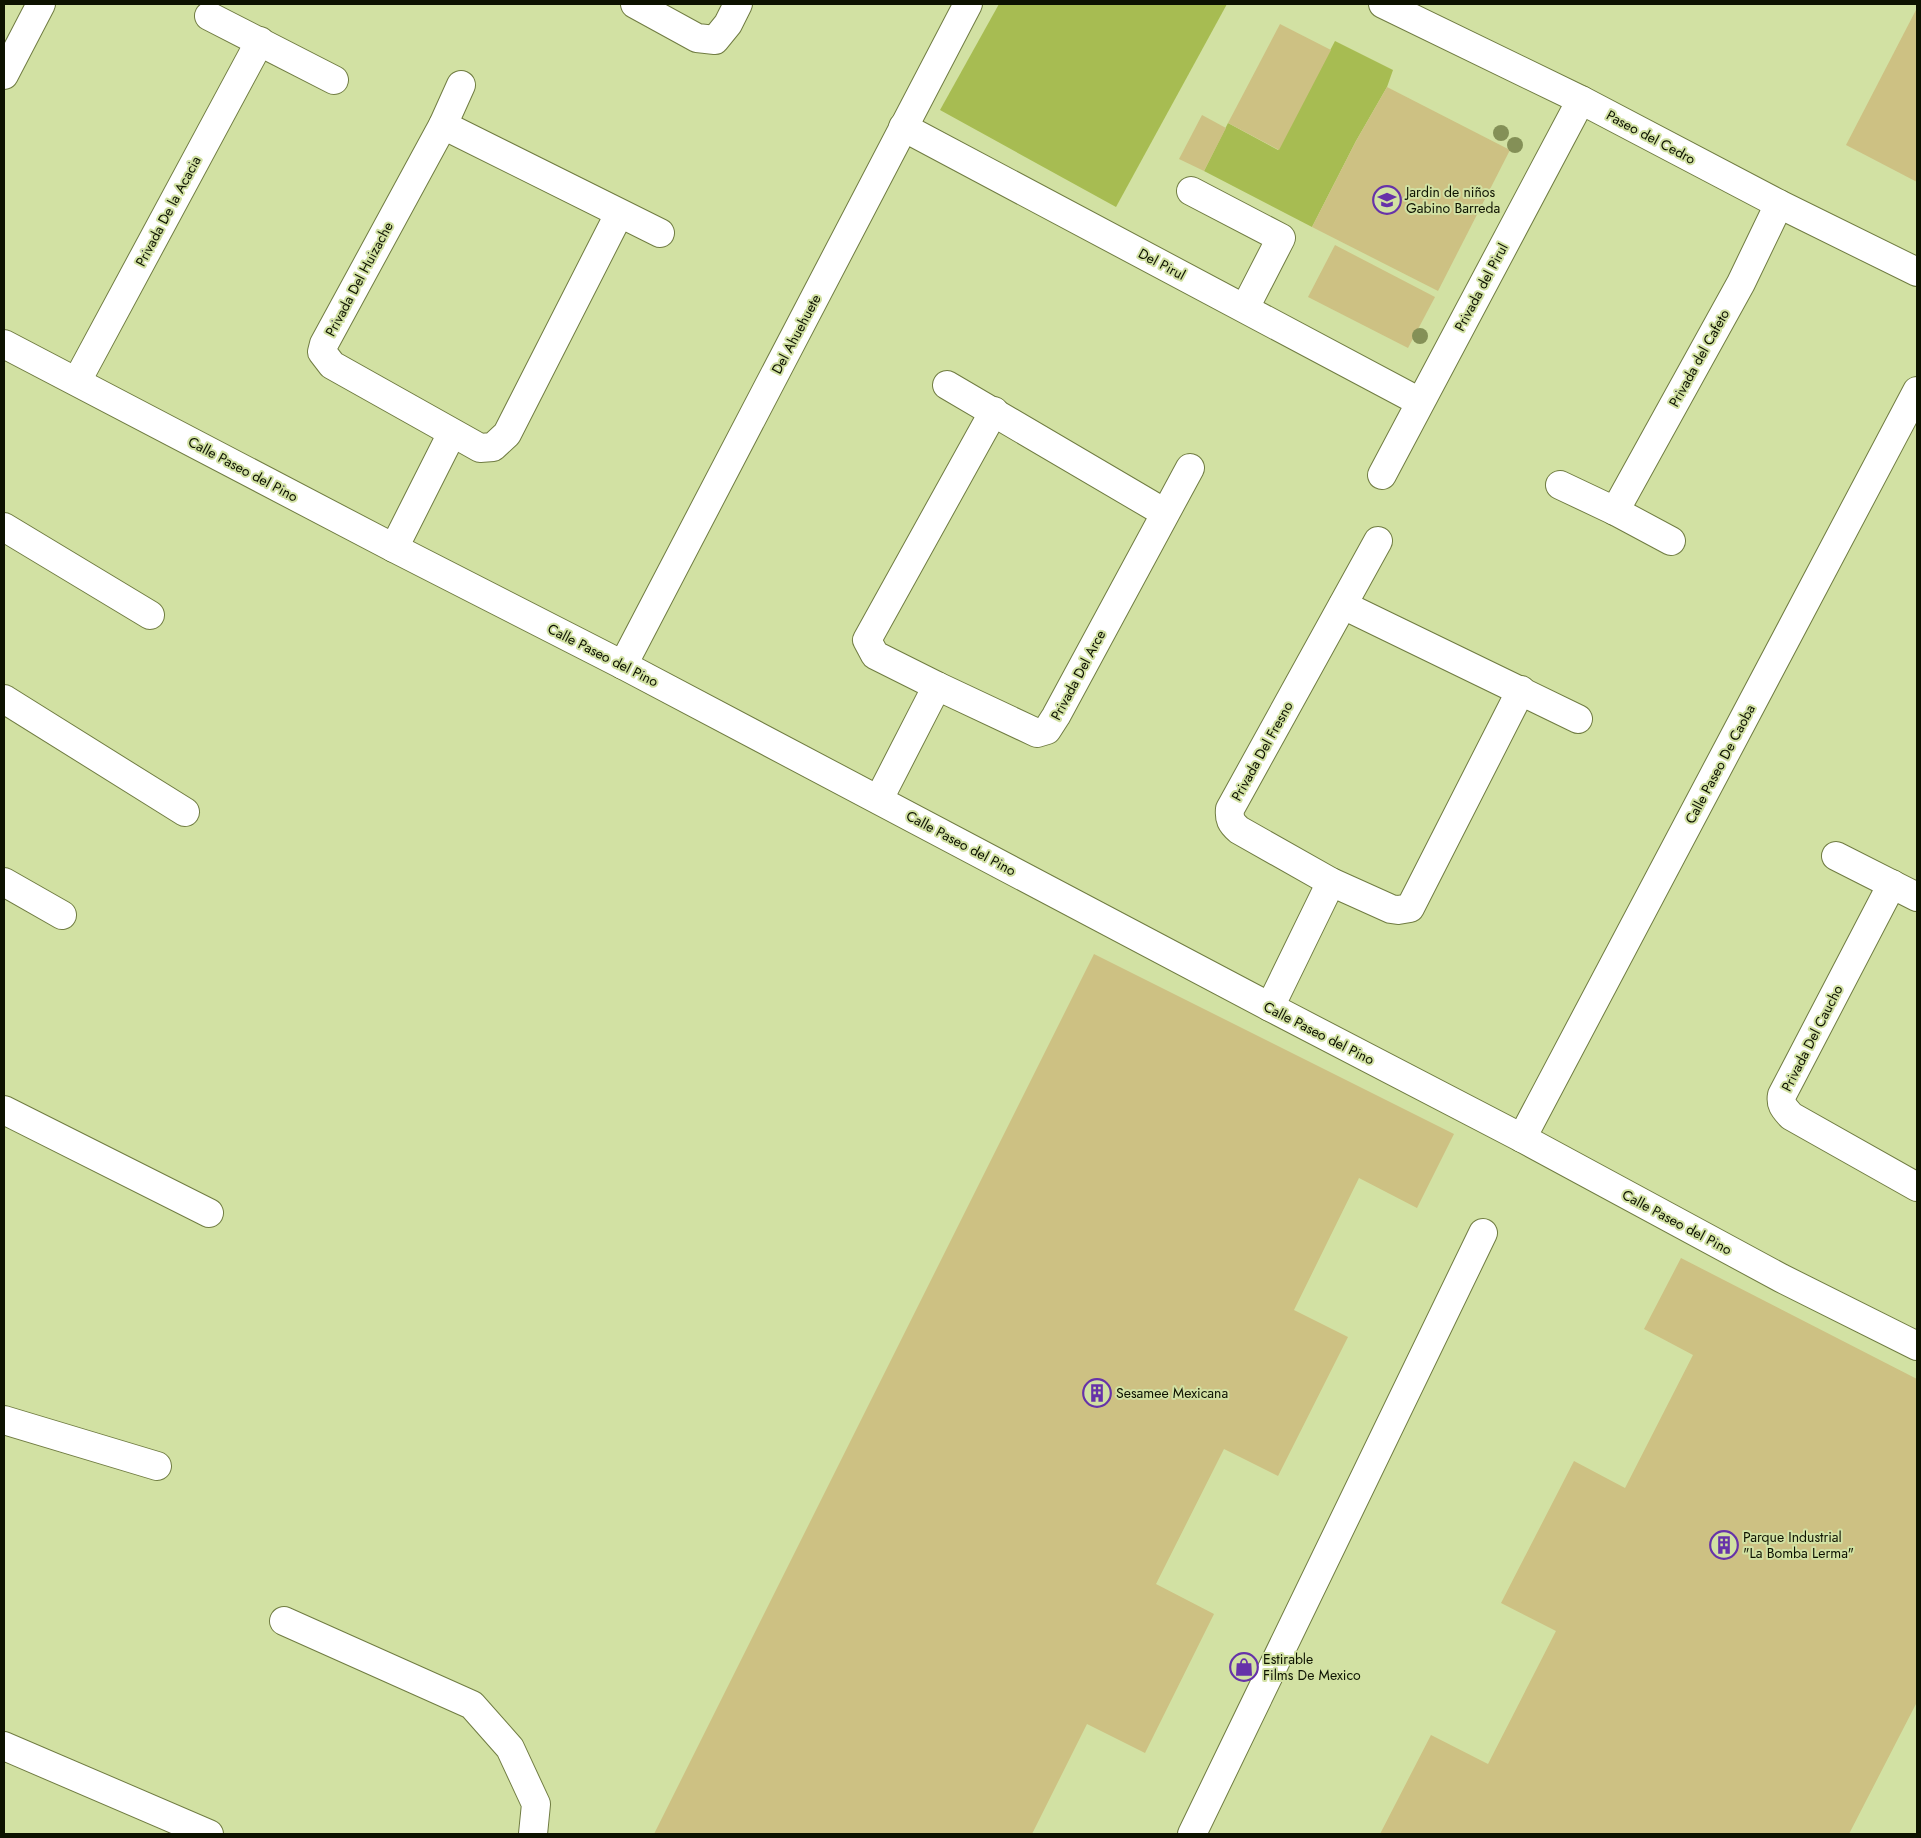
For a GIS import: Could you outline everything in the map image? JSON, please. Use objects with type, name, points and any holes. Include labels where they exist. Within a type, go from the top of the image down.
[{"type":"street","points":[[4,75],[41,4]]},
{"type":"street","points":[[635,4],[697,38],[715,40],[728,24],[738,4]]},
{"type":"street","name":"Del Ahuehuete","points":[[623,665],[968,4]]},
{"type":"street","name":"Paseo del Cedro","points":[[1383,4],[1581,100],[1779,204],[1917,272]]},
{"type":"street","points":[[209,16],[334,80]]},
{"type":"street","name":"Privada De la Acacia","points":[[77,381],[260,41]]},
{"type":"street","name":"Privada Del Huizache","points":[[462,85],[443,125],[324,344],[322,352],[332,365],[480,448],[492,447],[507,434],[618,214]]},
{"type":"street","name":"Privada del Pirul","points":[[1382,475],[1581,100]]},
{"type":"street","points":[[443,125],[618,214],[660,233]]},
{"type":"street","name":"Del Pirul","points":[[903,127],[1420,402]]},
{"type":"street","points":[[1191,191],[1281,238],[1246,308]]},
{"type":"street","name":"Privada del Cafeto","points":[[1616,511],[1740,283],[1779,204]]},
{"type":"street","name":"Calle Paseo del Pino","points":[[4,344],[879,799],[1270,1007],[1522,1138],[1781,1278],[1917,1346]]},
{"type":"street","points":[[947,385],[1165,513]]},
{"type":"street","name":"Calle Paseo De Caoba","points":[[1522,1138],[1917,391]]},
{"type":"street","name":"Privada Del Arce","points":[[994,411],[867,640],[875,655],[1037,733],[1048,730],[1190,468]]},
{"type":"street","points":[[394,548],[452,433]]},
{"type":"street","points":[[1560,485],[1616,511],[1671,541]]},
{"type":"street","points":[[4,528],[150,615]]},
{"type":"street","name":"Privada Del Fresno","points":[[1378,541],[1230,810],[1229,818],[1239,830],[1332,882],[1391,909],[1410,908],[1521,690]]},
{"type":"street","points":[[1343,605],[1578,718]]},
{"type":"street","points":[[879,799],[937,686]]},
{"type":"street","points":[[4,699],[185,812]]},
{"type":"street","points":[[1836,856],[1917,897]]},
{"type":"street","points":[[4,882],[62,916]]},
{"type":"street","points":[[1270,1007],[1332,882]]},
{"type":"street","name":"Privada Del Caucho","points":[[1892,884],[1782,1095],[1781,1101],[1783,1107],[1791,1116],[1917,1187]]},
{"type":"street","points":[[4,1110],[209,1213]]},
{"type":"street","points":[[1192,1834],[1483,1233]]},
{"type":"street","points":[[4,1420],[157,1466]]},
{"type":"street","points":[[284,1621],[472,1705],[510,1748],[536,1804],[533,1834]]},
{"type":"street","points":[[4,1746],[209,1834]]},
{"type":"green space","points":[[999,4],[1227,4],[1116,207],[940,110]]},
{"type":"green space","points":[[1335,41],[1393,70],[1387,87],[1356,141],[1312,227],[1204,171],[1228,123],[1278,150]]},
{"type":"building","points":[[1917,8],[1917,182],[1846,145]]},
{"type":"building","points":[[1280,24],[1331,50],[1279,150],[1228,123]]},
{"type":"building","points":[[1387,87],[1510,150],[1438,291],[1312,227],[1356,141]]},
{"type":"building","points":[[1202,115],[1226,128],[1204,171],[1179,159]]},
{"type":"building","points":[[1335,245],[1435,297],[1408,348],[1308,297]]},
{"type":"building","name":"Sesamee Mexicana","points":[[1094,954],[1454,1134],[1417,1208],[1359,1178],[1294,1310],[1348,1337],[1278,1476],[1224,1449],[1156,1584],[1214,1614],[1145,1753],[1087,1724],[1032,1834],[654,1834]]},
{"type":"building","name":"Parque Industrial \"La Bomba Lerma\"","points":[[1681,1258],[1917,1379],[1917,1702],[1849,1834],[1380,1834],[1431,1735],[1488,1764],[1556,1631],[1501,1603],[1574,1461],[1625,1488],[1693,1355],[1644,1329]]},
{"type":"place","name":"Jardin de niños Gabino Barreda","points":[[1387,200]]},
{"type":"place","name":"Sesamee Mexicana","points":[[1097,1393]]},
{"type":"place","name":"Parque Industrial \"La Bomba Lerma\"","points":[[1724,1545]]},
{"type":"place","name":"Estirable Films De Mexico","points":[[1244,1667]]}]
